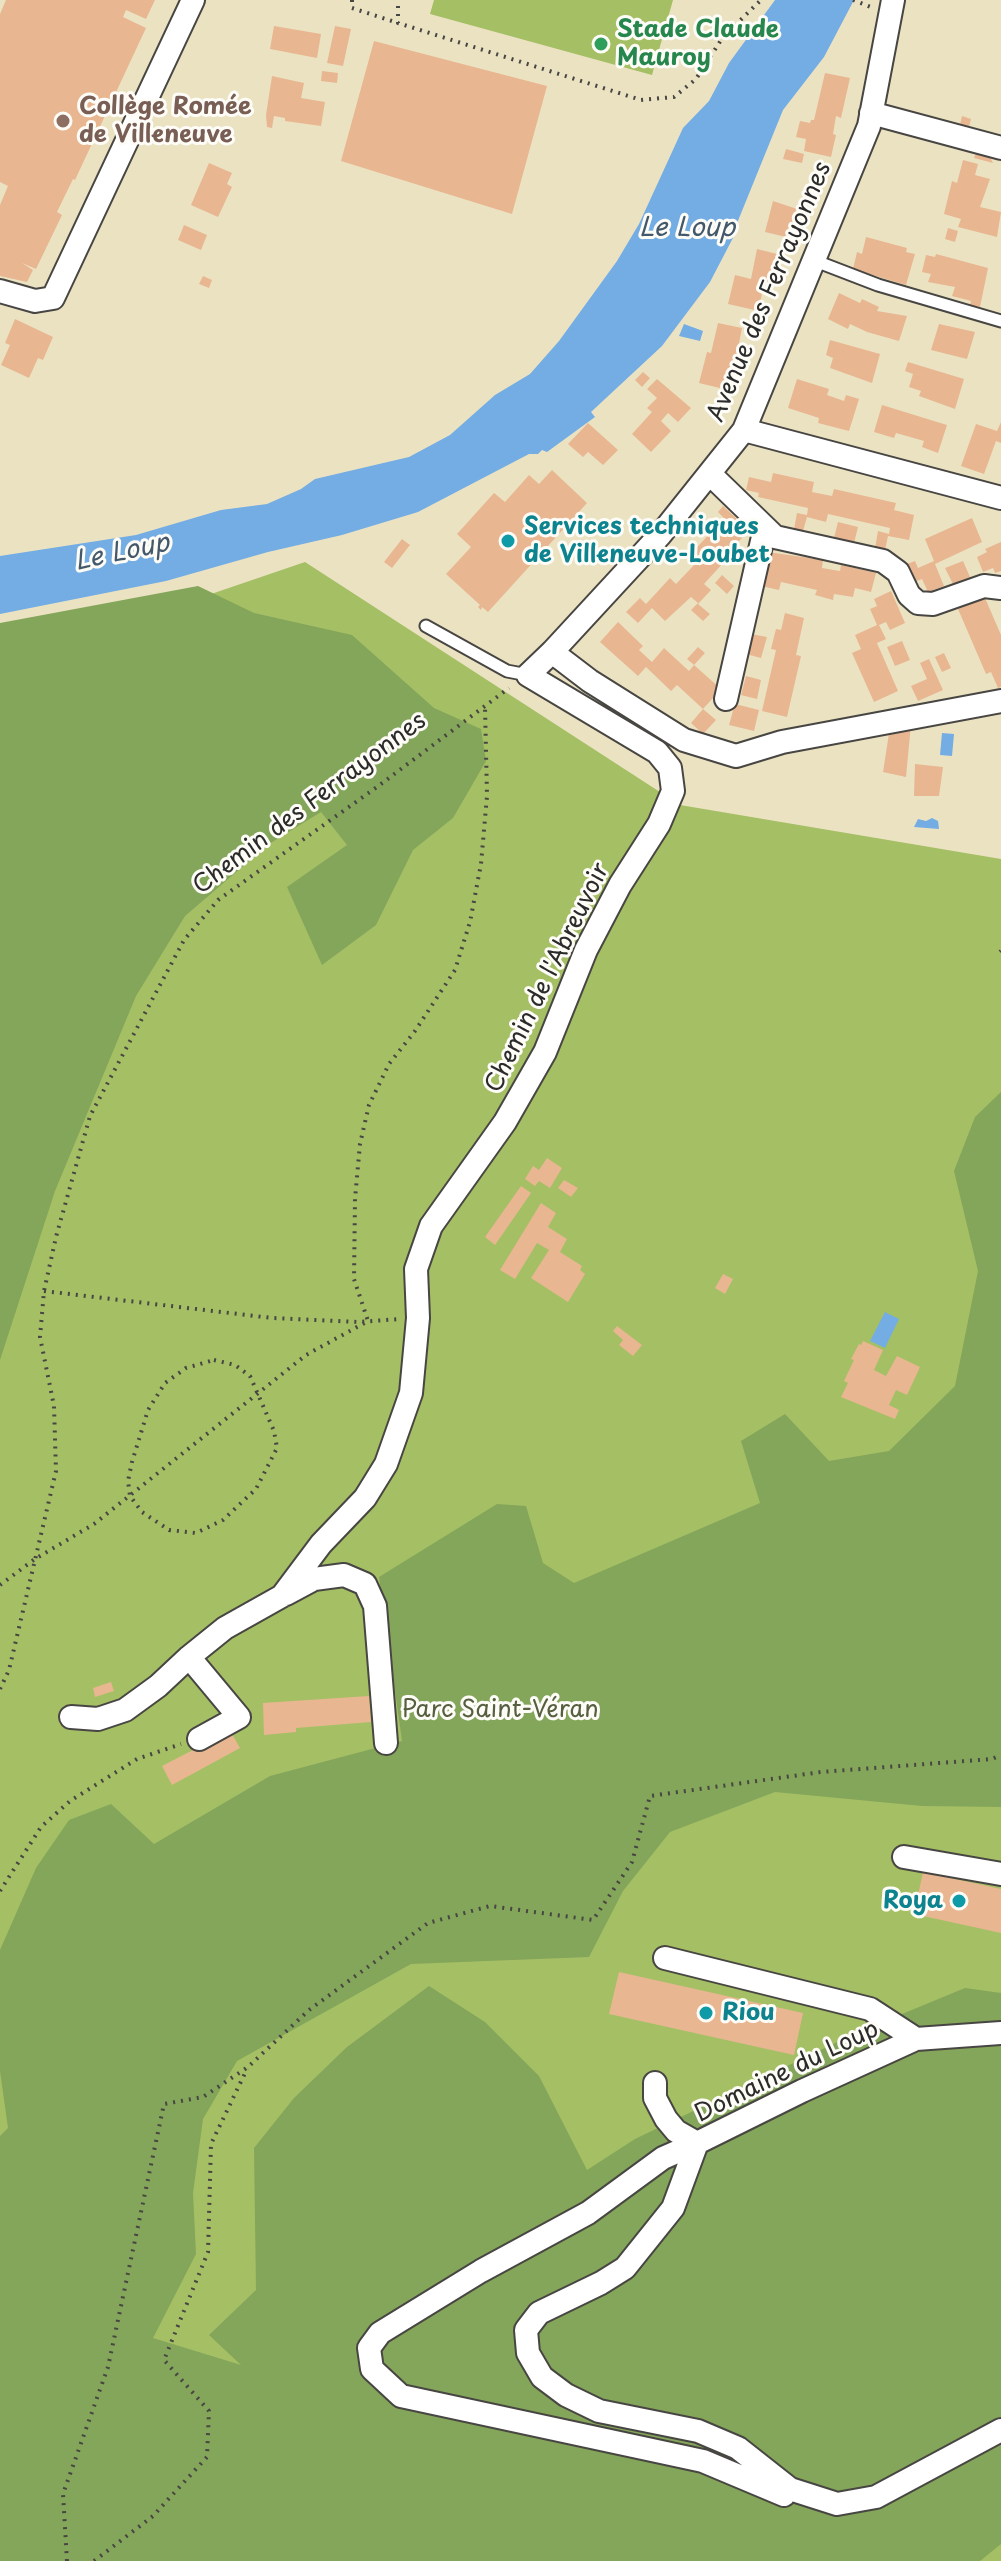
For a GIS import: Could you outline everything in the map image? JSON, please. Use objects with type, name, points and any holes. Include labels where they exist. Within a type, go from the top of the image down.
[{"type":"street","points":[[0,291],[35,301],[53,298],[193,0]]},
{"type":"street","name":"Avenue des Ferrayonnes","points":[[528,675],[661,534],[744,430],[869,126],[883,4]]},
{"type":"street","points":[[871,113],[1001,148]]},
{"type":"street","points":[[744,430],[1001,498]]},
{"type":"street","points":[[711,475],[775,537],[883,561],[898,572],[909,595],[918,603],[933,604],[984,586],[1001,588]]},
{"type":"street","points":[[726,699],[765,528]]},
{"type":"street","points":[[552,652],[590,681],[684,740],[736,756],[796,739],[1001,701]]},
{"type":"street","name":"Chemin de l'Abreuvoir","points":[[418,1318],[416,1269],[431,1226],[505,1122],[545,1052],[586,950],[620,885],[659,824],[673,791],[670,768],[657,752],[528,675]]},
{"type":"street","points":[[282,1596],[321,1544],[365,1498],[386,1464],[411,1393],[418,1318]]},
{"type":"street","points":[[71,1717],[98,1719],[125,1710],[225,1628],[314,1579],[344,1575],[365,1584],[375,1606],[386,1743]]},
{"type":"street","points":[[189,1657],[239,1717],[199,1739]]},
{"type":"street","points":[[904,1857],[1001,1874]]},
{"type":"street","points":[[665,1958],[870,2009],[916,2039]]},
{"type":"street","name":"Domaine du Loup","points":[[1001,2033],[916,2039],[697,2143],[673,2208],[625,2268],[539,2313],[526,2330],[528,2353],[542,2377],[566,2395],[599,2411],[698,2431],[738,2448],[790,2489],[813,2499],[837,2504],[876,2497],[1001,2430]]},
{"type":"street","points":[[655,2083],[655,2098],[666,2119],[676,2131],[697,2143]]},
{"type":"street","points":[[697,2143],[663,2158],[588,2213],[481,2271],[380,2333],[369,2348],[372,2369],[401,2396],[703,2461],[786,2495],[813,2499]]},
{"type":"lane","points":[[813,260],[878,285],[1001,321]]},
{"type":"lane","points":[[426,626],[507,671],[528,675]]},
{"type":"path","points":[[352,0],[352,8],[641,100],[674,97],[696,79],[723,37],[761,0]]},
{"type":"path","points":[[857,1],[883,4]]},
{"type":"path","points":[[398,6],[398,23]]},
{"type":"path","name":"Chemin des Ferrayonnes","points":[[0,1689],[9,1670],[56,1471],[54,1406],[40,1337],[44,1291],[90,1116],[184,940],[218,900],[528,675]]},
{"type":"path","points":[[368,1321],[354,1279],[355,1199],[360,1144],[369,1105],[389,1064],[455,970],[470,922],[481,864],[487,796],[485,705]]},
{"type":"path","points":[[44,1291],[272,1318],[368,1321],[418,1318]]},
{"type":"path","points":[[0,1585],[35,1559],[94,1524],[306,1355],[368,1321]]},
{"type":"path","points":[[214,1360],[235,1365],[250,1376],[259,1394],[274,1431],[277,1448],[256,1489],[223,1520],[196,1533],[169,1530],[142,1512],[130,1496],[130,1471],[148,1410],[165,1383],[186,1368],[214,1360]]},
{"type":"path","points":[[0,1891],[41,1827],[70,1801],[137,1759],[199,1739]]},
{"type":"path","points":[[67,2561],[63,2494],[108,2367],[164,2104],[203,2097],[248,2067],[309,2010],[428,1923],[490,1906],[593,1920],[632,1862],[650,1796],[821,1772],[992,1759],[1001,1755]]},
{"type":"path","points":[[94,2561],[153,2516],[207,2457],[209,2411],[164,2360],[208,2252],[211,2144],[248,2067]]},
{"type":"green space","name":"Stade Claude Mauroy","points":[[434,0],[673,0],[652,75],[430,14]]},
{"type":"green space","name":"Parc Saint-Véran","points":[[305,562],[680,805],[1001,859],[1001,2561],[0,2561],[0,666]]},
{"type":"green space","points":[[198,586],[254,613],[352,635],[434,708],[481,729],[486,761],[453,818],[413,850],[376,925],[322,965],[287,887],[347,845],[321,812],[269,844],[185,916],[136,996],[55,1191],[0,1360],[0,623]]},
{"type":"green space","points":[[1001,1092],[1001,1807],[922,1806],[775,1792],[670,1832],[623,1891],[589,1957],[411,1964],[237,2061],[203,2119],[193,2193],[196,2254],[153,2338],[241,2365],[209,2335],[256,2290],[254,2148],[294,2098],[347,2047],[429,1986],[485,2022],[539,2076],[587,2170],[635,2139],[856,2033],[965,1988],[1001,1993],[1001,2544],[980,2561],[0,2561],[0,2136],[8,2128],[0,2071],[0,1950],[36,1868],[69,1820],[111,1804],[154,1844],[270,1776],[402,1741],[379,1577],[497,1504],[526,1506],[543,1563],[574,1583],[760,1503],[741,1441],[785,1414],[829,1461],[889,1451],[955,1386],[978,1271],[954,1171],[975,1117]]},
{"type":"water","name":"Le Loup","points":[[775,0],[854,0],[824,57],[783,110],[735,234],[710,282],[662,346],[591,412],[595,417],[547,452],[542,450],[538,454],[529,454],[418,512],[166,581],[0,614],[0,556],[136,535],[221,510],[267,504],[301,489],[315,479],[409,457],[450,435],[495,395],[530,374],[559,341],[617,261],[639,224],[683,128],[709,101],[729,63]]},
{"type":"water","points":[[684,324],[703,331],[700,341],[679,336]]},
{"type":"water","points":[[942,733],[954,734],[952,756],[940,755]]},
{"type":"water","points":[[932,818],[938,821],[939,829],[914,827],[918,819],[926,821]]},
{"type":"water","points":[[885,1312],[899,1319],[885,1348],[870,1341]]},
{"type":"building","name":"Collège Romée de Villeneuve","points":[[6,0],[155,0],[146,19],[126,10],[123,17],[146,28],[57,212],[62,215],[36,269],[22,263],[33,270],[27,282],[0,276],[0,205],[8,186],[0,182],[0,14]]},
{"type":"building","points":[[274,26],[321,34],[317,58],[270,49]]},
{"type":"building","points":[[335,26],[351,29],[343,66],[327,63]]},
{"type":"building","points":[[374,41],[547,86],[512,214],[341,161]]},
{"type":"building","points":[[322,71],[338,73],[337,83],[321,81]]},
{"type":"building","points":[[825,73],[850,78],[841,118],[836,116],[831,157],[804,151],[806,139],[796,137],[800,121],[810,123],[814,120]]},
{"type":"building","points":[[272,76],[304,83],[301,98],[325,102],[321,126],[285,121],[285,118],[274,116],[272,128],[267,127]]},
{"type":"building","points":[[962,116],[971,119],[968,131],[959,129]]},
{"type":"building","points":[[786,149],[804,154],[802,163],[783,159]]},
{"type":"building","points":[[977,151],[989,155],[993,163],[974,158]]},
{"type":"building","points":[[963,160],[978,164],[975,175],[990,179],[980,207],[1001,212],[997,237],[958,227],[961,219],[944,214],[952,181],[957,183]]},
{"type":"building","points":[[209,163],[232,173],[227,184],[232,187],[218,217],[191,205]]},
{"type":"building","points":[[773,201],[800,210],[794,218],[800,219],[797,230],[788,228],[786,237],[765,232]]},
{"type":"building","points":[[184,225],[207,235],[201,250],[178,240]]},
{"type":"building","points":[[948,228],[958,231],[955,242],[945,239]]},
{"type":"building","points":[[866,237],[907,248],[906,252],[915,254],[906,285],[853,269],[857,252],[862,254]]},
{"type":"building","points":[[757,249],[781,255],[777,275],[770,274],[768,282],[764,281],[759,311],[728,304],[735,275],[751,279]]},
{"type":"building","points":[[936,254],[988,268],[980,307],[952,296],[955,287],[928,282],[931,274],[922,272],[926,255],[935,257]]},
{"type":"building","points":[[203,276],[212,280],[209,288],[199,284]]},
{"type":"building","points":[[839,293],[860,303],[862,299],[879,307],[877,311],[907,316],[899,341],[850,324],[848,329],[828,319]]},
{"type":"building","points":[[15,319],[53,337],[43,360],[38,358],[29,378],[1,365],[10,345],[5,343]]},
{"type":"building","points":[[718,323],[742,328],[736,359],[729,367],[724,389],[699,383]]},
{"type":"building","points":[[939,324],[975,332],[967,359],[931,350]]},
{"type":"building","points":[[830,340],[880,354],[872,383],[830,368],[833,358],[826,355]]},
{"type":"building","points":[[908,362],[964,379],[955,409],[919,396],[921,391],[909,387],[913,374],[905,371]]},
{"type":"building","points":[[643,372],[650,378],[642,387],[635,380]]},
{"type":"building","points":[[657,379],[691,408],[678,422],[668,413],[661,421],[671,431],[651,452],[632,434],[652,412],[647,408],[657,398],[647,389]]},
{"type":"building","points":[[797,379],[829,389],[827,395],[844,401],[846,395],[859,399],[849,431],[818,423],[819,418],[788,408]]},
{"type":"building","points":[[882,405],[947,425],[938,453],[922,447],[924,441],[896,433],[894,438],[874,432]]},
{"type":"building","points":[[1001,422],[1001,443],[996,441],[984,474],[961,466],[976,424],[997,431]]},
{"type":"building","points":[[588,423],[618,450],[603,465],[588,452],[583,457],[568,444]]},
{"type":"building","name":"Services techniques de Villeneuve-Loubet","points":[[552,470],[587,503],[488,612],[482,607],[481,610],[480,605],[446,574],[471,547],[457,534],[494,493],[505,502],[529,475],[539,484]]},
{"type":"building","points":[[773,473],[814,482],[812,492],[832,496],[834,489],[896,503],[894,510],[914,515],[909,540],[888,536],[885,550],[875,548],[878,531],[889,534],[890,528],[828,514],[826,522],[807,517],[803,531],[794,529],[797,513],[807,515],[808,508],[758,497],[759,493],[746,490],[749,477],[771,482]]},
{"type":"building","points":[[723,506],[737,519],[732,525],[744,536],[704,584],[711,590],[698,604],[710,614],[703,621],[691,610],[698,603],[691,597],[665,621],[652,608],[638,623],[626,612],[640,598],[646,604],[670,578],[676,584],[695,564],[688,557],[724,518],[718,512]]},
{"type":"building","points":[[972,518],[982,542],[935,564],[944,586],[928,592],[922,579],[914,582],[907,564],[915,561],[918,568],[934,561],[925,539]]},
{"type":"building","points":[[838,522],[858,527],[854,543],[834,538]]},
{"type":"building","points":[[402,539],[410,545],[392,568],[384,562]]},
{"type":"building","points":[[1001,542],[1001,571],[995,573],[993,568],[983,572],[977,557],[987,552],[985,549]]},
{"type":"building","points":[[768,552],[823,560],[822,568],[840,571],[841,565],[876,573],[871,592],[855,588],[853,597],[834,594],[833,600],[815,595],[817,590],[781,582],[779,590],[761,586]]},
{"type":"building","points":[[963,561],[970,577],[953,584],[945,568]]},
{"type":"building","points":[[722,575],[734,586],[727,594],[715,583]]},
{"type":"building","points":[[891,591],[905,623],[890,630],[886,622],[879,625],[886,639],[877,643],[898,691],[874,702],[852,653],[861,649],[855,635],[877,625],[870,609],[877,606],[874,599]]},
{"type":"building","points":[[985,598],[1001,635],[1001,687],[998,688],[991,672],[986,674],[958,609]]},
{"type":"building","points":[[785,613],[804,618],[796,655],[801,656],[787,717],[762,711],[776,650],[771,649],[776,629],[781,630]]},
{"type":"building","points":[[618,622],[643,646],[639,650],[652,662],[664,648],[689,671],[694,665],[721,689],[703,709],[677,685],[671,691],[646,667],[638,676],[600,642]]},
{"type":"building","points":[[751,634],[767,637],[761,658],[746,654]]},
{"type":"building","points":[[902,641],[910,660],[895,666],[887,647]]},
{"type":"building","points":[[698,647],[705,653],[694,665],[687,659]]},
{"type":"building","points":[[944,653],[951,668],[942,672],[935,657]]},
{"type":"building","points":[[929,659],[943,690],[918,701],[911,686],[927,679],[920,663]]},
{"type":"building","points":[[746,676],[761,680],[757,699],[741,695]]},
{"type":"building","points":[[735,704],[759,710],[754,731],[729,725]]},
{"type":"building","points":[[703,709],[716,720],[703,734],[691,723]]},
{"type":"building","points":[[911,724],[906,777],[883,772],[890,727]]},
{"type":"building","points":[[915,764],[943,767],[939,796],[914,796]]},
{"type":"building","points":[[547,1158],[562,1168],[550,1188],[539,1181],[535,1186],[525,1179],[533,1166],[539,1170]]},
{"type":"building","points":[[564,1180],[578,1188],[571,1197],[558,1188]]},
{"type":"building","points":[[521,1186],[531,1193],[495,1245],[485,1237]]},
{"type":"building","points":[[541,1203],[556,1213],[548,1227],[567,1239],[560,1252],[582,1266],[580,1270],[585,1274],[568,1302],[531,1278],[549,1250],[537,1243],[515,1279],[500,1270]]},
{"type":"building","points":[[723,1274],[733,1279],[725,1294],[715,1288]]},
{"type":"building","points":[[617,1326],[642,1345],[633,1356],[619,1345],[623,1340],[613,1331]]},
{"type":"building","points":[[863,1341],[883,1350],[874,1370],[886,1376],[897,1356],[920,1367],[907,1395],[896,1390],[889,1405],[899,1410],[895,1419],[841,1397],[848,1383],[844,1381],[854,1360],[851,1359]]},
{"type":"building","points":[[111,1682],[114,1691],[95,1697],[93,1688]]},
{"type":"building","points":[[369,1696],[371,1722],[296,1728],[296,1732],[264,1735],[263,1703]]},
{"type":"building","points":[[232,1734],[240,1748],[172,1785],[162,1766],[222,1735],[224,1738]]},
{"type":"building","name":"Roya","points":[[923,1872],[1001,1889],[1001,1933],[914,1914]]},
{"type":"building","name":"Riou","points":[[619,1972],[803,2013],[794,2055],[609,2014]]},
{"type":"place","name":"Stade Claude Mauroy","points":[[601,44]]},
{"type":"place","name":"Collège Romée de Villeneuve","points":[[63,121]]},
{"type":"place","name":"Services techniques de Villeneuve-Loubet","points":[[508,541]]},
{"type":"place","name":"Roya","points":[[959,1901]]},
{"type":"place","name":"Riou","points":[[706,2013]]}]
